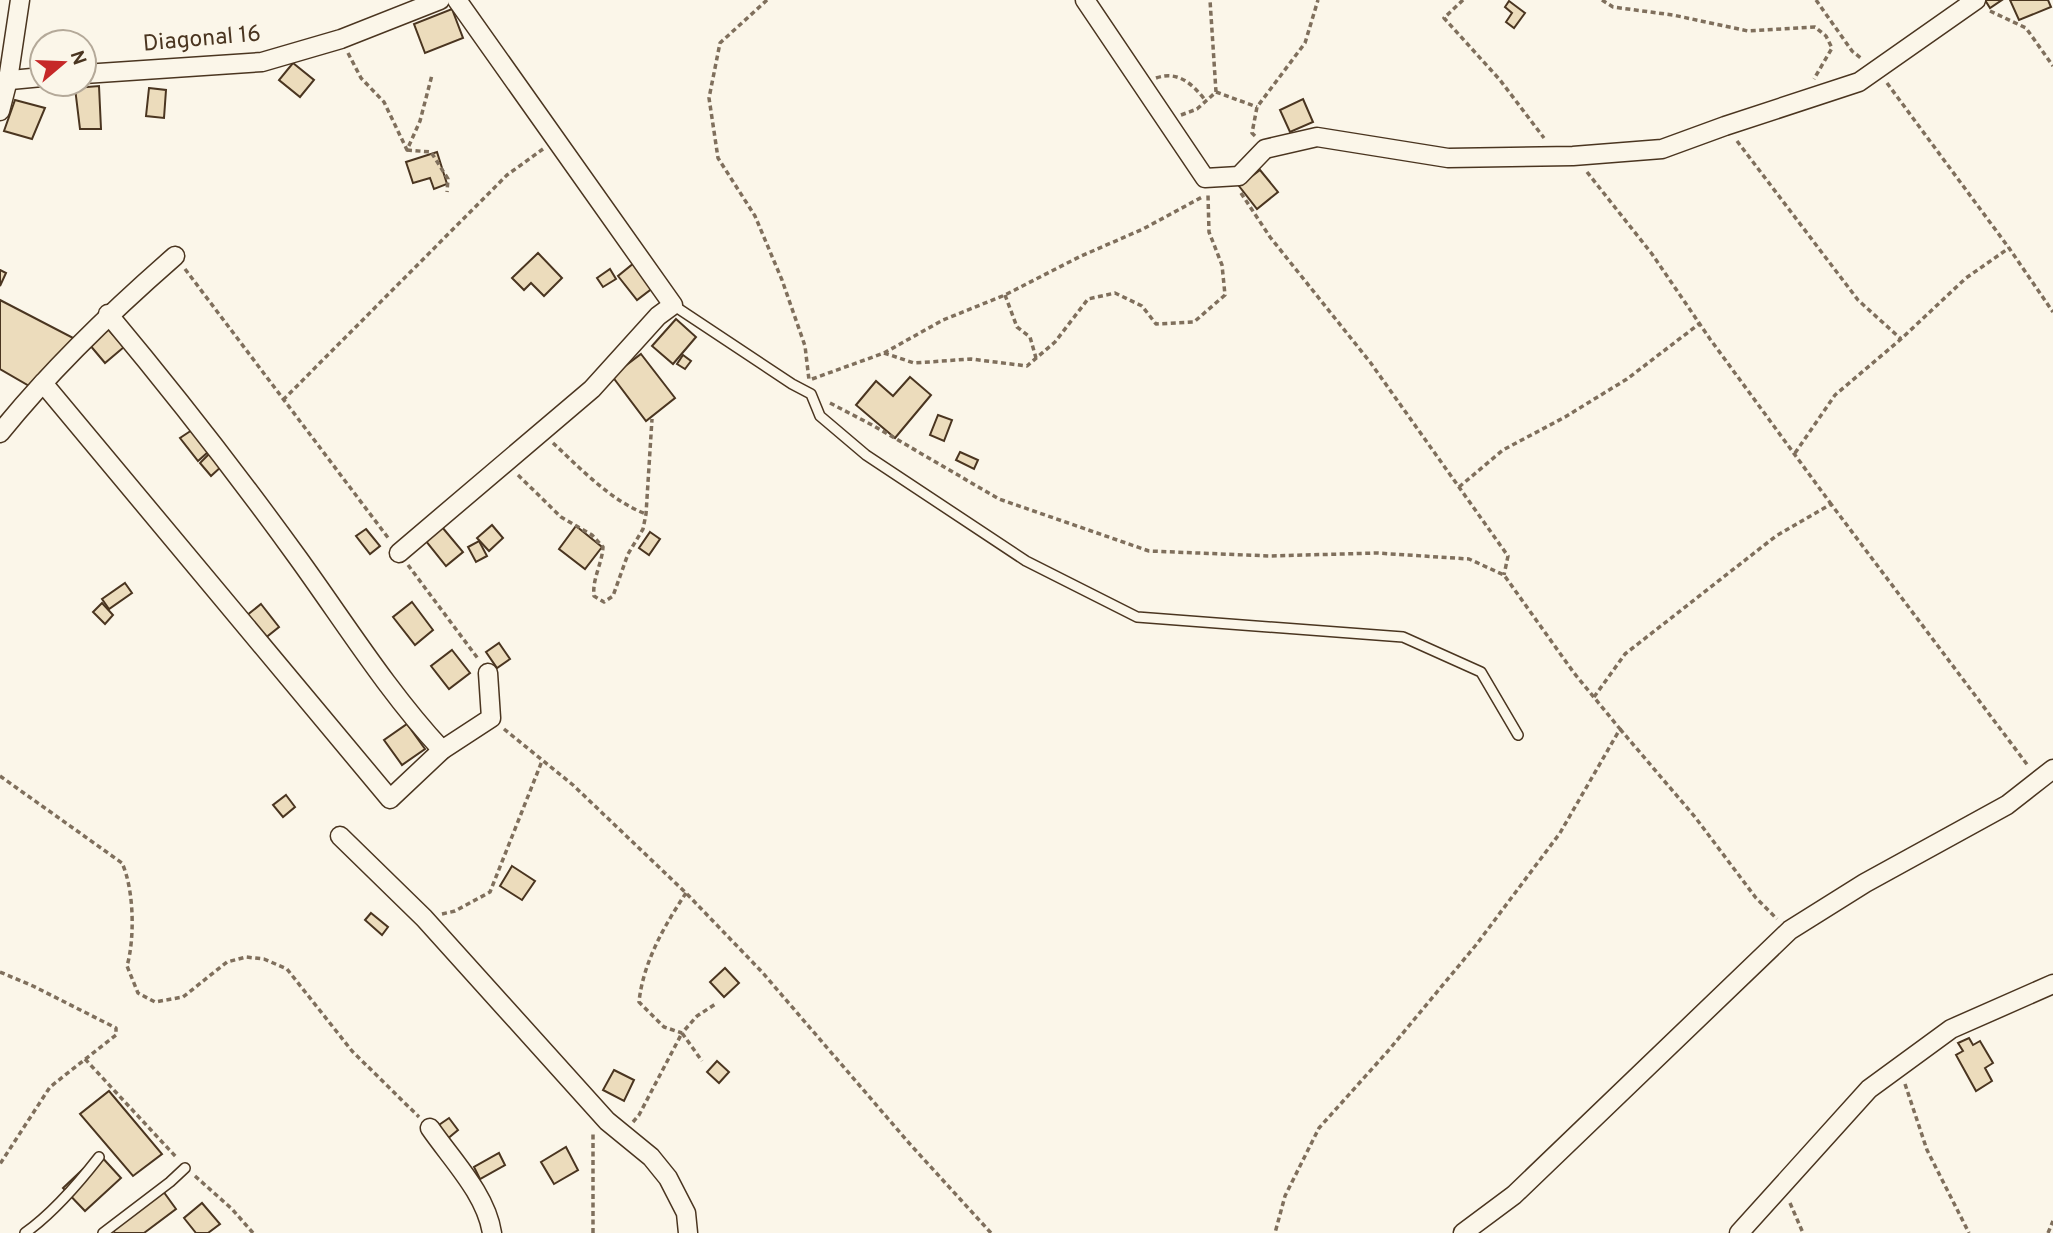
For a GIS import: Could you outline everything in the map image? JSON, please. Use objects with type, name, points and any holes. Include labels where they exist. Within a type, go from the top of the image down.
[{"type":"street","points":[[0,111],[20,0]]},
{"type":"street","name":"Diagonal 16","points":[[98,73],[262,62],[341,39],[440,0]]},
{"type":"street","points":[[399,553],[592,389],[658,316],[673,305],[457,0]]},
{"type":"street","points":[[1085,0],[1205,178],[1218,183],[1239,176],[1265,149],[1317,137],[1448,158],[1573,156],[1662,149],[1859,82],[1974,1]]},
{"type":"street","points":[[4,80],[28,78]]},
{"type":"street","points":[[0,433],[108,314],[175,256]]},
{"type":"street","points":[[108,314],[184,407],[297,557],[410,716],[442,750]]},
{"type":"street","points":[[43,383],[390,799],[442,750],[491,718],[488,673]]},
{"type":"street","points":[[1463,1233],[1514,1195],[1790,930],[1865,883],[2007,805],[2046,775]]},
{"type":"street","points":[[340,836],[424,918],[594,1106],[621,1133],[651,1157],[668,1178],[687,1213],[688,1233]]},
{"type":"street","points":[[1739,1233],[1869,1089],[1951,1029],[2053,984]]},
{"type":"street","points":[[430,1128],[476,1193],[490,1220],[492,1233]]},
{"type":"lane","points":[[673,305],[811,394],[820,416],[866,455],[1026,561],[1137,617],[1403,637],[1481,671],[1518,736]]},
{"type":"lane","points":[[24,1233],[36,1225],[85,1176],[99,1157]]},
{"type":"lane","points":[[103,1233],[170,1182],[185,1167]]},
{"type":"path","points":[[767,0],[720,43],[709,98],[718,158],[755,216],[782,280],[805,346],[809,380],[884,353],[943,320],[1005,295],[1079,257],[1143,229],[1218,183]]},
{"type":"path","points":[[1210,0],[1216,92]]},
{"type":"path","points":[[1265,149],[1252,133],[1257,107],[1305,43],[1318,0]]},
{"type":"path","points":[[1463,0],[1444,18],[1500,80],[1551,148],[1573,156],[1652,254],[1699,324],[1832,503],[2046,775]]},
{"type":"path","points":[[1602,0],[1612,7],[1673,15],[1748,31],[1815,27],[1826,36],[1832,48],[1801,102]]},
{"type":"path","points":[[1816,0],[1852,51],[1876,69],[2009,248],[2053,312]]},
{"type":"path","points":[[1974,1],[2026,28],[2053,66]]},
{"type":"path","points":[[341,39],[361,78],[384,102],[407,150]]},
{"type":"path","points":[[1141,83],[1166,74],[1191,82],[1206,101]]},
{"type":"path","points":[[407,150],[420,121],[432,75]]},
{"type":"path","points":[[1167,121],[1197,109],[1216,92]]},
{"type":"path","points":[[1216,92],[1257,107]]},
{"type":"path","points":[[1725,126],[1858,300],[1901,339]]},
{"type":"path","points":[[284,400],[507,174],[556,141]]},
{"type":"path","points":[[407,150],[431,152],[448,179],[447,192]]},
{"type":"path","points":[[884,353],[914,363],[971,359],[1027,366],[1055,342],[1087,299],[1115,293],[1142,306],[1156,324],[1194,322],[1225,295],[1222,265],[1209,232],[1218,183]]},
{"type":"path","points":[[1218,183],[1270,237],[1370,362],[1508,555],[1504,575]]},
{"type":"path","points":[[1795,453],[1835,395],[1901,339],[1966,278],[2009,248]]},
{"type":"path","points":[[175,256],[488,673]]},
{"type":"path","points":[[1005,295],[1017,327],[1030,337],[1036,358]]},
{"type":"path","points":[[1459,486],[1503,450],[1565,417],[1627,379],[1699,324]]},
{"type":"path","points":[[811,394],[874,426],[999,499],[1149,551],[1270,556],[1377,553],[1469,559],[1504,575],[1594,697],[1695,817],[1756,898],[1790,930]]},
{"type":"path","points":[[501,465],[522,478],[561,517],[592,535],[603,547],[603,558],[593,587],[594,596],[604,602],[613,596],[628,554],[643,529],[652,419]]},
{"type":"path","points":[[541,432],[608,491],[633,509],[646,514]]},
{"type":"path","points":[[1594,697],[1625,654],[1776,536],[1832,503]]},
{"type":"path","points":[[491,718],[573,785],[686,893],[762,972],[909,1143],[991,1233]]},
{"type":"path","points":[[1275,1233],[1286,1196],[1318,1128],[1388,1051],[1476,945],[1560,833],[1620,729]]},
{"type":"path","points":[[424,918],[455,911],[490,892],[542,761]]},
{"type":"path","points":[[0,776],[122,863],[128,876],[132,947],[127,967],[138,993],[156,1002],[183,997],[228,962],[246,957],[264,958],[288,969],[352,1051],[430,1128]]},
{"type":"path","points":[[686,893],[666,923],[641,984],[639,1003],[664,1027],[682,1033],[702,1061]]},
{"type":"path","points":[[0,972],[116,1028],[116,1035],[50,1087],[0,1164]]},
{"type":"path","points":[[621,1133],[639,1115],[682,1033],[697,1016],[717,1003]]},
{"type":"path","points":[[85,1059],[185,1167],[232,1209],[253,1233]]},
{"type":"path","points":[[1895,1069],[1904,1084],[1927,1150],[1969,1233]]},
{"type":"path","points":[[593,1233],[594,1106]]},
{"type":"path","points":[[1780,1188],[1787,1197],[1803,1233]]},
{"type":"path","points":[[2048,1233],[2053,1221]]},
{"type":"building","points":[[1985,0],[2002,0],[1990,8]]},
{"type":"building","points":[[2010,0],[2048,0],[2051,7],[2019,20]]},
{"type":"building","points":[[1509,1],[1525,13],[1514,28],[1506,22],[1512,13],[1505,7]]},
{"type":"building","points":[[452,9],[463,38],[425,53],[414,24]]},
{"type":"building","points":[[293,63],[314,80],[300,97],[279,80]]},
{"type":"building","points":[[98,86],[101,129],[80,129],[76,98],[98,98]]},
{"type":"building","points":[[149,88],[166,90],[164,118],[146,116]]},
{"type":"building","points":[[1303,99],[1313,122],[1290,132],[1280,110]]},
{"type":"building","points":[[15,100],[45,108],[32,139],[4,131]]},
{"type":"building","points":[[437,152],[447,184],[434,189],[430,178],[413,183],[406,162]]},
{"type":"building","points":[[1260,170],[1278,192],[1257,209],[1239,186]]},
{"type":"building","points":[[538,253],[562,278],[544,296],[531,283],[524,290],[512,278]]},
{"type":"building","points":[[634,263],[654,287],[637,300],[618,276]]},
{"type":"building","points":[[610,269],[616,279],[603,287],[597,278]]},
{"type":"building","points":[[0,270],[6,273],[0,286]]},
{"type":"building","points":[[0,300],[79,341],[31,387],[0,369]]},
{"type":"building","points":[[676,319],[696,337],[673,364],[652,346]]},
{"type":"building","points":[[107,328],[124,347],[105,363],[89,344]]},
{"type":"building","points":[[641,354],[675,398],[646,421],[612,376]]},
{"type":"building","points":[[683,355],[691,361],[685,369],[677,364]]},
{"type":"building","points":[[910,377],[931,395],[895,438],[856,405],[876,381],[893,396]]},
{"type":"building","points":[[938,415],[952,420],[944,441],[930,435]]},
{"type":"building","points":[[192,430],[208,452],[198,461],[180,438]]},
{"type":"building","points":[[211,452],[223,465],[211,476],[200,463]]},
{"type":"building","points":[[960,452],[978,460],[974,469],[956,460]]},
{"type":"building","points":[[492,525],[503,538],[489,551],[477,538]]},
{"type":"building","points":[[576,526],[602,547],[585,569],[559,549]]},
{"type":"building","points":[[442,527],[463,552],[446,566],[426,541]]},
{"type":"building","points":[[366,529],[380,546],[370,554],[356,536]]},
{"type":"building","points":[[650,532],[660,539],[649,555],[639,548]]},
{"type":"building","points":[[479,541],[487,556],[476,562],[468,547]]},
{"type":"building","points":[[125,583],[132,593],[109,609],[102,599]]},
{"type":"building","points":[[412,602],[433,630],[415,645],[393,617]]},
{"type":"building","points":[[102,603],[113,615],[105,624],[93,612]]},
{"type":"building","points":[[261,604],[279,627],[264,639],[246,616]]},
{"type":"building","points":[[499,643],[510,659],[497,668],[486,652]]},
{"type":"building","points":[[452,650],[470,673],[449,689],[431,666]]},
{"type":"building","points":[[407,724],[425,749],[402,765],[384,740]]},
{"type":"building","points":[[286,795],[295,807],[283,817],[273,805]]},
{"type":"building","points":[[512,866],[535,881],[522,900],[500,886]]},
{"type":"building","points":[[371,913],[388,927],[382,935],[365,920]]},
{"type":"building","points":[[725,968],[739,983],[724,997],[710,982]]},
{"type":"building","points":[[1969,1038],[1973,1045],[1980,1041],[1993,1063],[1985,1068],[1992,1081],[1976,1091],[1956,1055],[1963,1051],[1958,1043]]},
{"type":"building","points":[[717,1061],[729,1072],[719,1083],[707,1072]]},
{"type":"building","points":[[614,1070],[634,1080],[624,1101],[603,1090]]},
{"type":"building","points":[[109,1091],[162,1154],[133,1176],[80,1114]]},
{"type":"building","points":[[449,1118],[458,1130],[446,1140],[436,1127]]},
{"type":"building","points":[[566,1147],[578,1170],[554,1184],[541,1162]]},
{"type":"building","points":[[499,1153],[505,1165],[480,1179],[474,1167]]},
{"type":"building","points":[[99,1154],[121,1178],[85,1211],[63,1188]]},
{"type":"building","points":[[163,1191],[176,1209],[144,1233],[115,1233],[112,1229]]},
{"type":"building","points":[[202,1203],[220,1224],[208,1233],[196,1233],[184,1218]]}]
